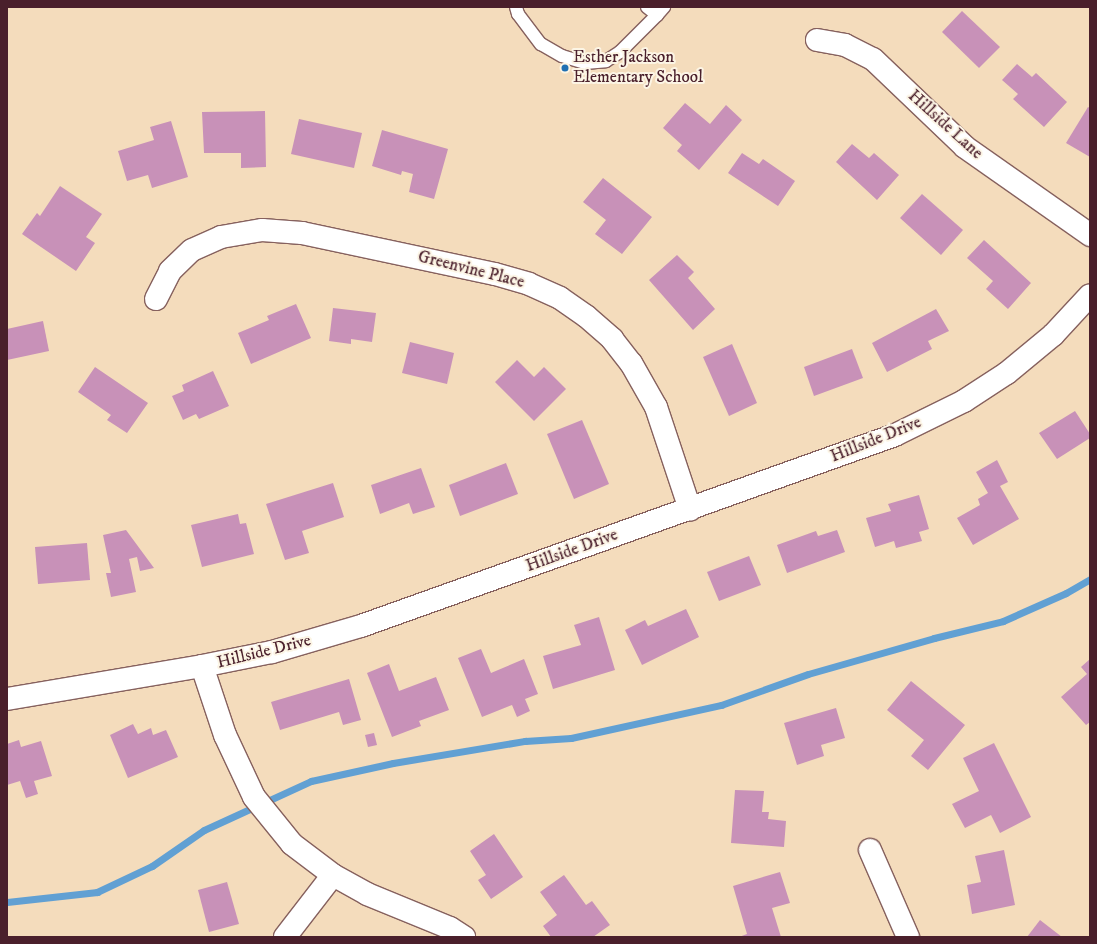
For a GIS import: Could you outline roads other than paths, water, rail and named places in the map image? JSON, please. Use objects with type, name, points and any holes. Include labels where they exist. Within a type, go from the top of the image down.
[{"type":"street","name":"Hillside Lane","points":[[817,40],[845,45],[873,59],[965,146],[1090,235]]},
{"type":"street","name":"Greenvine Place","points":[[156,299],[170,271],[192,250],[221,237],[262,230],[302,233],[495,274],[529,284],[560,298],[586,316],[612,339],[632,363],[656,407],[690,509]]},
{"type":"street","name":"Hillside Drive","points":[[7,699],[202,666],[272,652],[361,626],[895,435],[964,402],[1007,373],[1053,335],[1090,295]]},
{"type":"street","points":[[202,666],[225,735],[254,797],[292,844],[333,875],[367,894],[450,928],[464,937]]},
{"type":"street","points":[[870,850],[908,937]]},
{"type":"street","points":[[285,937],[333,875]]},
{"type":"lane","points":[[516,7],[518,14],[541,44],[562,56],[586,63],[606,61],[620,52],[661,11],[647,7]]},
{"type":"waterway","points":[[7,902],[97,892],[152,866],[204,830],[311,781],[393,763],[525,741],[571,738],[721,705],[808,674],[934,638],[1003,621],[1066,593],[1090,579]]},
{"type":"place","name":"Esther Jackson Elementary School","points":[[565,68]]}]
